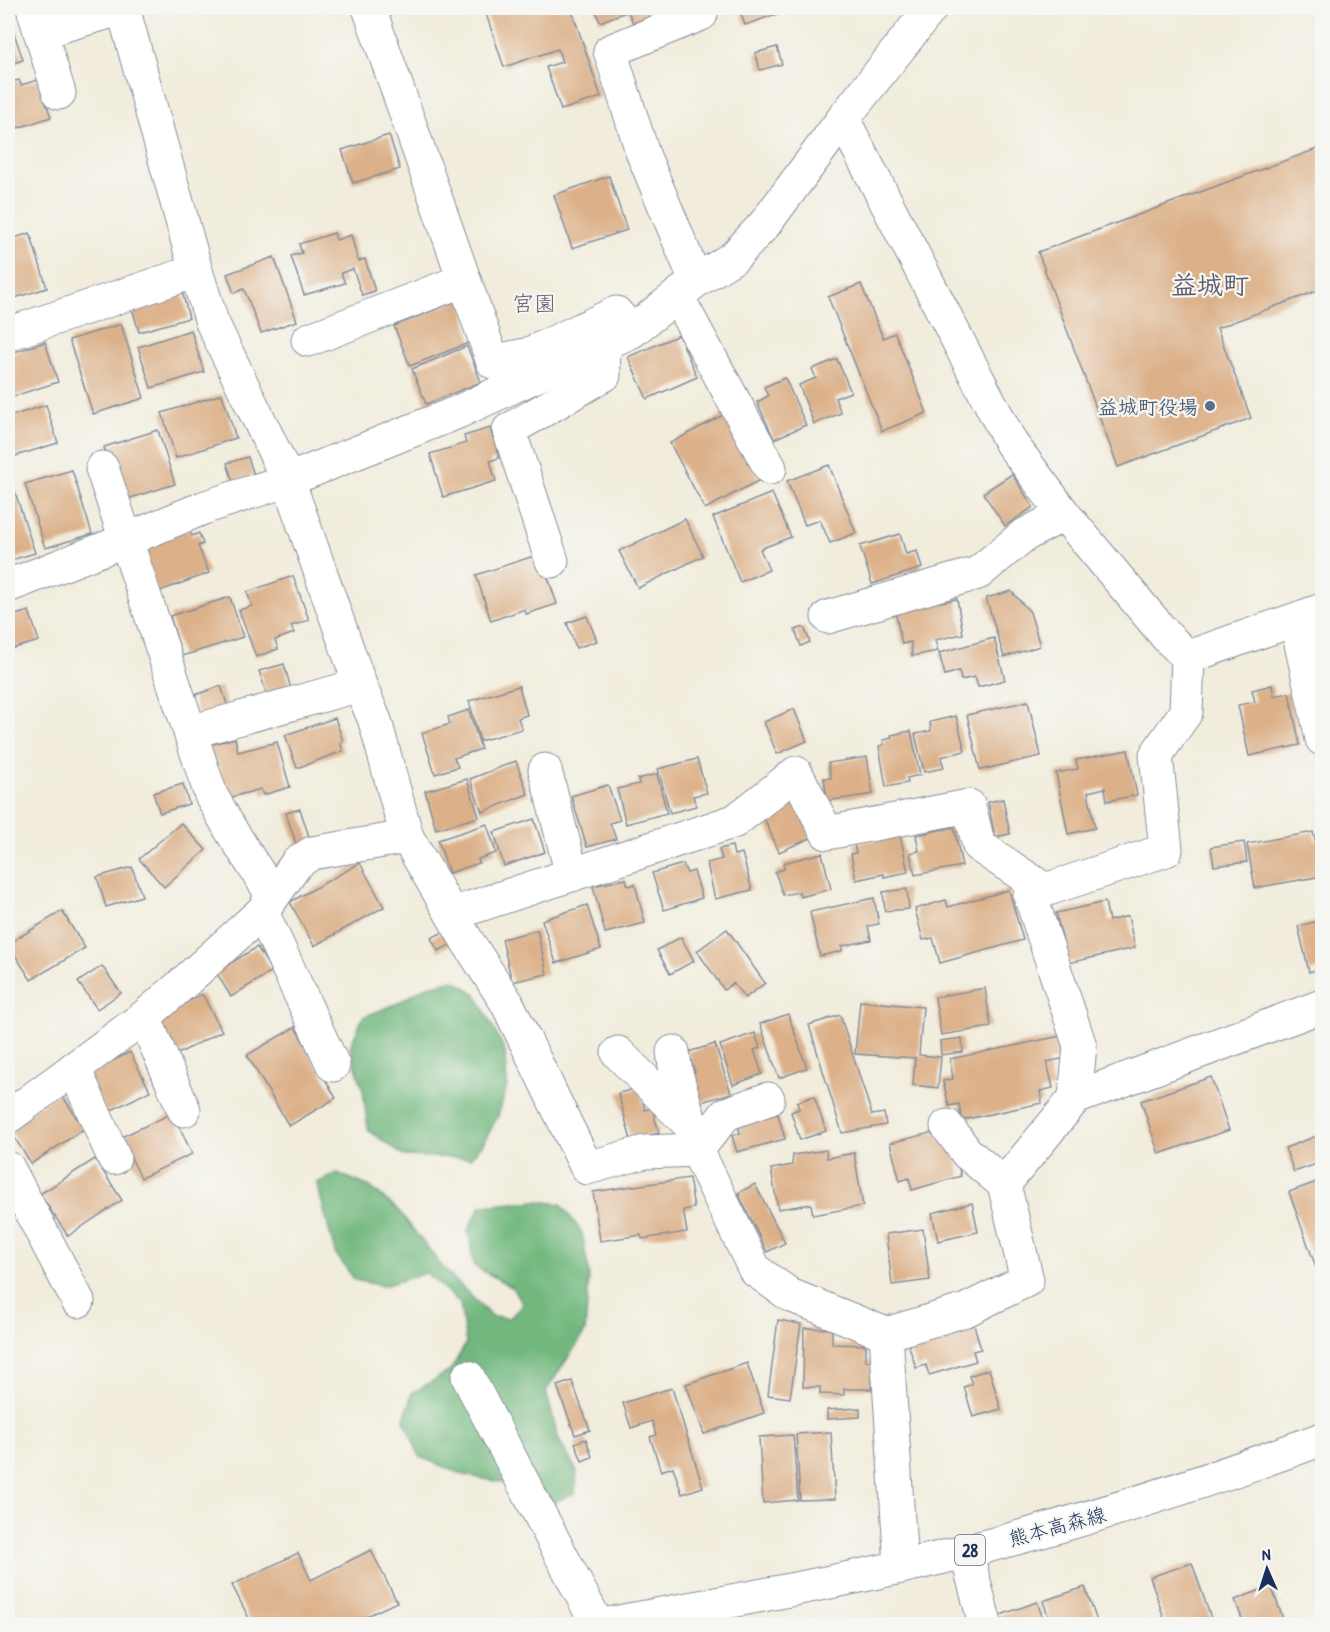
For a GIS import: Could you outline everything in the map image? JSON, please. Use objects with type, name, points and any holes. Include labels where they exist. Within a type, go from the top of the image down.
[{"type":"street","points":[[58,93],[36,20],[124,8],[212,322],[288,480],[360,685],[375,721],[407,837],[507,1004],[586,1168],[694,1137],[726,1114],[768,1099]]},
{"type":"street","points":[[369,8],[493,362],[529,354],[616,313],[617,338],[604,375],[509,430],[552,561]]},
{"type":"street","points":[[699,8],[701,14],[610,51],[687,289],[770,468]]},
{"type":"street","points":[[8,586],[203,508],[288,480],[458,412],[617,338],[734,257],[764,225],[843,119],[931,8]]},
{"type":"street","points":[[843,119],[1011,443],[1064,514],[1167,637],[1188,657],[1186,712],[1156,755],[1166,850],[1030,895],[1080,1046],[1075,1098]]},
{"type":"street","points":[[8,334],[196,271]]},
{"type":"street","points":[[308,340],[464,280]]},
{"type":"street","points":[[102,468],[211,795],[268,904],[333,1065]]},
{"type":"street","points":[[828,617],[978,573],[1023,536],[1064,514]]},
{"type":"street","points":[[1188,657],[1309,615],[1323,739]]},
{"type":"street","points":[[189,732],[360,685]]},
{"type":"street","points":[[545,770],[572,875]]},
{"type":"street","points":[[452,914],[735,821],[796,773],[827,833],[969,806],[979,846],[1045,890]]},
{"type":"street","points":[[8,1117],[144,1017],[179,987],[268,904],[297,863],[312,853],[407,837]]},
{"type":"street","points":[[1004,1184],[1075,1098],[1323,1006]]},
{"type":"street","points":[[144,1017],[184,1110]]},
{"type":"street","points":[[673,1052],[676,1073],[694,1137],[755,1270],[790,1295],[886,1334],[966,1310],[1027,1280],[1004,1184],[967,1153],[947,1126]]},
{"type":"street","points":[[618,1053],[694,1137]]},
{"type":"street","points":[[74,1068],[114,1158]]},
{"type":"street","points":[[8,1168],[78,1300]]},
{"type":"street","points":[[886,1334],[901,1566]]},
{"type":"street","points":[[468,1377],[597,1624]]},
{"type":"street","name":"熊本高森線","points":[[608,1624],[966,1551],[1097,1516],[1234,1472],[1323,1439]]},
{"type":"street","points":[[966,1551],[985,1624]]},
{"type":"green space","points":[[454,980],[476,994],[505,1051],[507,1086],[498,1116],[482,1145],[470,1158],[404,1156],[368,1130],[363,1090],[350,1047],[363,1017],[396,1004],[425,987]]},
{"type":"green space","points":[[337,1173],[370,1187],[398,1210],[444,1269],[492,1317],[510,1318],[523,1304],[512,1287],[474,1266],[468,1230],[481,1206],[537,1201],[561,1204],[582,1233],[589,1275],[585,1332],[546,1391],[558,1438],[577,1472],[575,1493],[549,1504],[505,1483],[464,1475],[420,1457],[404,1420],[412,1393],[450,1371],[466,1344],[460,1303],[426,1273],[383,1286],[355,1280],[335,1253],[317,1183]]},
{"type":"building","points":[[497,8],[571,8],[601,97],[561,110],[546,67],[562,62],[558,49],[504,67],[485,11]]},
{"type":"building","points":[[595,8],[658,8],[660,13],[633,23],[628,11],[600,22]]},
{"type":"building","points":[[739,8],[794,8],[745,25]]},
{"type":"building","points":[[8,15],[23,60],[8,65]]},
{"type":"building","points":[[777,47],[782,64],[760,70],[755,53]]},
{"type":"building","points":[[19,80],[21,85],[38,80],[51,117],[18,128],[15,120],[8,122],[8,83]]},
{"type":"building","points":[[389,135],[400,169],[353,183],[342,150]]},
{"type":"building","points":[[1322,147],[1322,289],[1217,328],[1251,418],[1118,467],[1038,252]]},
{"type":"building","points":[[609,176],[627,230],[572,248],[554,195]]},
{"type":"building","points":[[30,233],[47,288],[8,300],[8,240]]},
{"type":"building","points":[[334,233],[336,240],[351,235],[358,261],[365,259],[375,291],[362,295],[353,269],[341,273],[345,283],[304,295],[291,256],[302,253],[299,244]]},
{"type":"building","points":[[274,257],[297,321],[261,333],[244,289],[234,293],[227,274]]},
{"type":"building","points":[[180,284],[189,318],[139,332],[129,298]]},
{"type":"building","points":[[861,284],[883,338],[895,333],[927,413],[882,431],[828,297]]},
{"type":"building","points":[[462,299],[471,342],[410,366],[394,326]]},
{"type":"building","points":[[121,324],[144,398],[93,414],[69,340]]},
{"type":"building","points":[[191,330],[204,372],[151,388],[138,347]]},
{"type":"building","points":[[679,335],[697,377],[647,399],[628,357]]},
{"type":"building","points":[[45,342],[58,382],[8,398],[8,354]]},
{"type":"building","points":[[467,346],[481,382],[426,404],[412,369]]},
{"type":"building","points":[[837,359],[851,392],[835,398],[841,413],[814,424],[799,385],[816,378],[812,369]]},
{"type":"building","points":[[785,378],[806,425],[774,439],[757,402],[768,396],[764,387]]},
{"type":"building","points":[[222,394],[236,438],[176,458],[162,413]]},
{"type":"building","points":[[46,405],[58,443],[9,458],[8,417]]},
{"type":"building","points":[[725,414],[760,480],[705,509],[670,443]]},
{"type":"building","points":[[490,428],[499,458],[490,461],[496,481],[443,497],[430,454],[466,443],[464,436]]},
{"type":"building","points":[[158,430],[175,484],[121,501],[104,447]]},
{"type":"building","points":[[248,457],[254,475],[233,482],[227,463]]},
{"type":"building","points":[[829,465],[856,533],[830,543],[820,520],[805,525],[787,481]]},
{"type":"building","points":[[72,470],[92,534],[45,548],[25,484]]},
{"type":"building","points":[[1012,474],[1033,507],[1005,526],[983,493]]},
{"type":"building","points":[[14,489],[35,553],[8,561],[8,491]]},
{"type":"building","points":[[772,493],[791,537],[760,549],[769,570],[740,582],[713,517]]},
{"type":"building","points":[[685,519],[703,556],[638,588],[619,551]]},
{"type":"building","points":[[189,529],[192,536],[199,533],[203,544],[198,546],[209,573],[157,592],[141,546]]},
{"type":"building","points":[[900,534],[906,554],[917,551],[922,568],[872,584],[860,546]]},
{"type":"building","points":[[540,554],[557,604],[526,614],[525,609],[491,621],[476,575]]},
{"type":"building","points":[[293,576],[309,620],[291,626],[294,633],[275,640],[278,649],[256,657],[239,610],[252,606],[247,592]]},
{"type":"building","points":[[1011,591],[1030,612],[1040,646],[1004,657],[986,598]]},
{"type":"building","points":[[230,597],[243,637],[182,656],[170,616]]},
{"type":"building","points":[[957,599],[963,634],[935,640],[938,651],[912,656],[911,642],[902,644],[895,610]]},
{"type":"building","points":[[29,611],[39,641],[8,650],[8,617]]},
{"type":"building","points":[[587,616],[597,641],[576,648],[567,623]]},
{"type":"building","points":[[804,627],[810,642],[801,646],[795,630]]},
{"type":"building","points":[[994,638],[1005,680],[978,687],[975,677],[961,680],[959,671],[945,675],[939,653]]},
{"type":"building","points":[[284,664],[291,689],[267,695],[259,671]]},
{"type":"building","points":[[1272,685],[1274,696],[1289,693],[1300,745],[1249,756],[1238,705],[1255,702],[1252,690]]},
{"type":"building","points":[[221,686],[228,707],[199,717],[192,696]]},
{"type":"building","points":[[519,686],[527,715],[518,718],[522,729],[480,741],[469,701]]},
{"type":"building","points":[[1028,701],[1041,756],[980,770],[967,715]]},
{"type":"building","points":[[794,709],[807,741],[777,754],[764,722]]},
{"type":"building","points":[[469,710],[481,749],[454,758],[458,767],[435,774],[422,733],[450,724],[448,717]]},
{"type":"building","points":[[956,716],[965,751],[941,757],[944,768],[924,772],[915,734],[931,731],[930,722]]},
{"type":"building","points":[[335,718],[343,741],[340,742],[343,751],[297,768],[285,735]]},
{"type":"building","points":[[911,731],[920,775],[907,778],[908,783],[886,787],[879,746],[884,745],[883,740],[892,738],[891,735]]},
{"type":"building","points":[[235,738],[238,752],[277,742],[290,787],[263,795],[261,789],[228,798],[217,760],[211,762],[206,746]]},
{"type":"building","points":[[1128,750],[1137,795],[1107,801],[1105,788],[1088,792],[1095,828],[1068,834],[1056,773],[1078,769],[1076,760]]},
{"type":"building","points":[[867,757],[873,794],[827,801],[824,778],[831,778],[828,763]]},
{"type":"building","points":[[697,759],[707,793],[693,796],[696,806],[670,813],[658,769]]},
{"type":"building","points":[[516,761],[528,794],[482,812],[470,779]]},
{"type":"building","points":[[657,774],[667,813],[626,824],[617,789],[639,784],[638,779]]},
{"type":"building","points":[[467,779],[479,817],[436,829],[425,791]]},
{"type":"building","points":[[183,784],[189,804],[160,813],[153,793]]},
{"type":"building","points":[[608,785],[620,820],[610,823],[616,839],[587,847],[571,796]]},
{"type":"building","points":[[795,796],[813,837],[779,852],[761,811]]},
{"type":"building","points":[[1003,799],[1010,834],[995,837],[988,802]]},
{"type":"building","points":[[300,809],[312,846],[298,850],[286,813]]},
{"type":"building","points":[[534,819],[545,852],[504,866],[494,832]]},
{"type":"building","points":[[181,823],[206,850],[164,887],[139,859]]},
{"type":"building","points":[[487,824],[496,853],[478,859],[479,863],[449,873],[438,840]]},
{"type":"building","points":[[954,827],[962,866],[915,875],[910,853],[919,851],[916,835]]},
{"type":"building","points":[[1313,832],[1315,840],[1322,839],[1322,876],[1255,888],[1247,844]]},
{"type":"building","points":[[900,835],[908,872],[856,880],[851,854],[856,853],[854,844]]},
{"type":"building","points":[[1244,842],[1247,862],[1214,866],[1211,847]]},
{"type":"building","points":[[732,846],[734,855],[742,853],[752,890],[715,899],[707,863],[722,859],[719,849]]},
{"type":"building","points":[[822,853],[831,889],[800,897],[799,892],[783,895],[775,872],[784,869],[783,863]]},
{"type":"building","points":[[360,863],[384,907],[314,946],[290,902]]},
{"type":"building","points":[[683,864],[687,873],[694,871],[702,898],[664,910],[652,873]]},
{"type":"building","points":[[132,867],[142,896],[106,907],[97,877]]},
{"type":"building","points":[[626,879],[628,886],[635,884],[645,923],[605,933],[593,886]]},
{"type":"building","points":[[907,889],[909,909],[885,911],[883,892]]},
{"type":"building","points":[[1009,890],[1023,940],[940,963],[933,938],[923,940],[915,909],[946,900],[948,907]]},
{"type":"building","points":[[874,898],[879,924],[868,926],[871,940],[842,946],[842,951],[820,956],[810,912]]},
{"type":"building","points":[[1105,902],[1109,921],[1128,916],[1135,948],[1068,963],[1056,913]]},
{"type":"building","points":[[587,905],[601,949],[556,963],[542,920]]},
{"type":"building","points":[[62,911],[85,948],[31,980],[8,944]]},
{"type":"building","points":[[1322,920],[1322,968],[1309,972],[1298,926]]},
{"type":"building","points":[[449,929],[456,942],[438,951],[431,938]]},
{"type":"building","points":[[727,929],[765,983],[745,998],[733,983],[724,990],[697,951]]},
{"type":"building","points":[[537,930],[547,974],[512,982],[502,939]]},
{"type":"building","points":[[681,937],[694,961],[670,974],[657,950]]},
{"type":"building","points":[[257,947],[272,971],[231,997],[216,972]]},
{"type":"building","points":[[102,966],[121,993],[97,1009],[78,982]]},
{"type":"building","points":[[985,988],[991,1027],[941,1035],[935,997]]},
{"type":"building","points":[[202,994],[222,1031],[176,1055],[156,1019]]},
{"type":"building","points":[[860,1001],[923,1007],[919,1055],[941,1057],[938,1088],[913,1085],[915,1058],[855,1054]]},
{"type":"building","points":[[788,1014],[807,1068],[779,1078],[760,1024]]},
{"type":"building","points":[[840,1015],[872,1115],[884,1113],[886,1125],[842,1133],[809,1025]]},
{"type":"building","points":[[295,1027],[336,1098],[289,1126],[247,1055]]},
{"type":"building","points":[[755,1033],[760,1048],[754,1050],[762,1074],[733,1085],[720,1045]]},
{"type":"building","points":[[1061,1036],[1065,1058],[1047,1062],[1053,1088],[1040,1091],[1042,1103],[962,1120],[959,1104],[949,1106],[943,1081],[953,1079],[950,1059]]},
{"type":"building","points":[[962,1038],[963,1052],[941,1055],[940,1041]]},
{"type":"building","points":[[715,1044],[731,1093],[698,1103],[689,1074],[695,1072],[688,1052]]},
{"type":"building","points":[[130,1052],[150,1091],[106,1113],[87,1074]]},
{"type":"building","points":[[1211,1077],[1229,1130],[1159,1154],[1141,1101]]},
{"type":"building","points":[[640,1088],[645,1110],[652,1108],[659,1133],[631,1140],[618,1093]]},
{"type":"building","points":[[60,1092],[84,1129],[31,1164],[8,1127]]},
{"type":"building","points":[[814,1096],[826,1131],[800,1140],[791,1112],[799,1109],[797,1102]]},
{"type":"building","points":[[173,1113],[192,1154],[141,1178],[121,1137]]},
{"type":"building","points":[[778,1114],[785,1139],[737,1152],[732,1136],[740,1133],[738,1125]]},
{"type":"building","points":[[934,1132],[956,1159],[961,1176],[912,1190],[909,1178],[900,1181],[890,1143]]},
{"type":"building","points":[[1322,1134],[1322,1162],[1294,1172],[1285,1148]]},
{"type":"building","points":[[826,1150],[827,1158],[854,1153],[863,1206],[813,1215],[811,1204],[778,1209],[771,1169],[792,1165],[793,1155]]},
{"type":"building","points":[[95,1159],[122,1200],[68,1236],[40,1194]]},
{"type":"building","points":[[689,1178],[694,1208],[683,1210],[687,1232],[642,1239],[641,1235],[600,1241],[593,1192]]},
{"type":"building","points":[[1322,1180],[1322,1271],[1318,1273],[1289,1192]]},
{"type":"building","points":[[755,1184],[785,1243],[767,1252],[738,1193]]},
{"type":"building","points":[[972,1203],[978,1232],[938,1241],[932,1213]]},
{"type":"building","points":[[923,1229],[930,1280],[892,1285],[886,1234]]},
{"type":"building","points":[[972,1318],[981,1349],[973,1351],[976,1361],[929,1375],[926,1365],[916,1368],[906,1337]]},
{"type":"building","points":[[778,1320],[801,1324],[790,1398],[768,1395]]},
{"type":"building","points":[[804,1328],[832,1329],[832,1344],[866,1345],[866,1361],[872,1361],[872,1389],[844,1389],[844,1395],[820,1394],[820,1387],[803,1387]]},
{"type":"building","points":[[747,1363],[764,1413],[704,1434],[686,1384]]},
{"type":"building","points":[[989,1369],[1001,1409],[973,1417],[964,1387],[972,1384],[969,1376]]},
{"type":"building","points":[[572,1381],[590,1430],[575,1435],[557,1386]]},
{"type":"building","points":[[672,1388],[703,1487],[682,1494],[673,1467],[661,1471],[650,1437],[656,1435],[652,1421],[631,1428],[623,1403]]},
{"type":"building","points":[[860,1408],[860,1417],[827,1419],[827,1410]]},
{"type":"building","points":[[831,1432],[835,1499],[800,1500],[796,1434]]},
{"type":"building","points":[[793,1435],[798,1500],[763,1503],[759,1437]]},
{"type":"building","points":[[586,1439],[592,1457],[582,1461],[575,1443]]},
{"type":"building","points":[[371,1550],[397,1602],[350,1624],[252,1624],[232,1585],[298,1553],[311,1580]]},
{"type":"building","points":[[1192,1563],[1213,1624],[1166,1624],[1150,1577]]},
{"type":"building","points":[[1271,1586],[1284,1621],[1274,1624],[1244,1624],[1235,1600]]},
{"type":"building","points":[[1085,1587],[1098,1624],[1051,1624],[1043,1601]]},
{"type":"building","points":[[1037,1602],[1045,1624],[998,1624],[995,1617]]},
{"type":"place","name":"益城町役場","points":[[1210,406]]},
{"type":"district","name":"益城町","points":[[1210,284]]},
{"type":"district","name":"宮園","points":[[534,303]]}]
